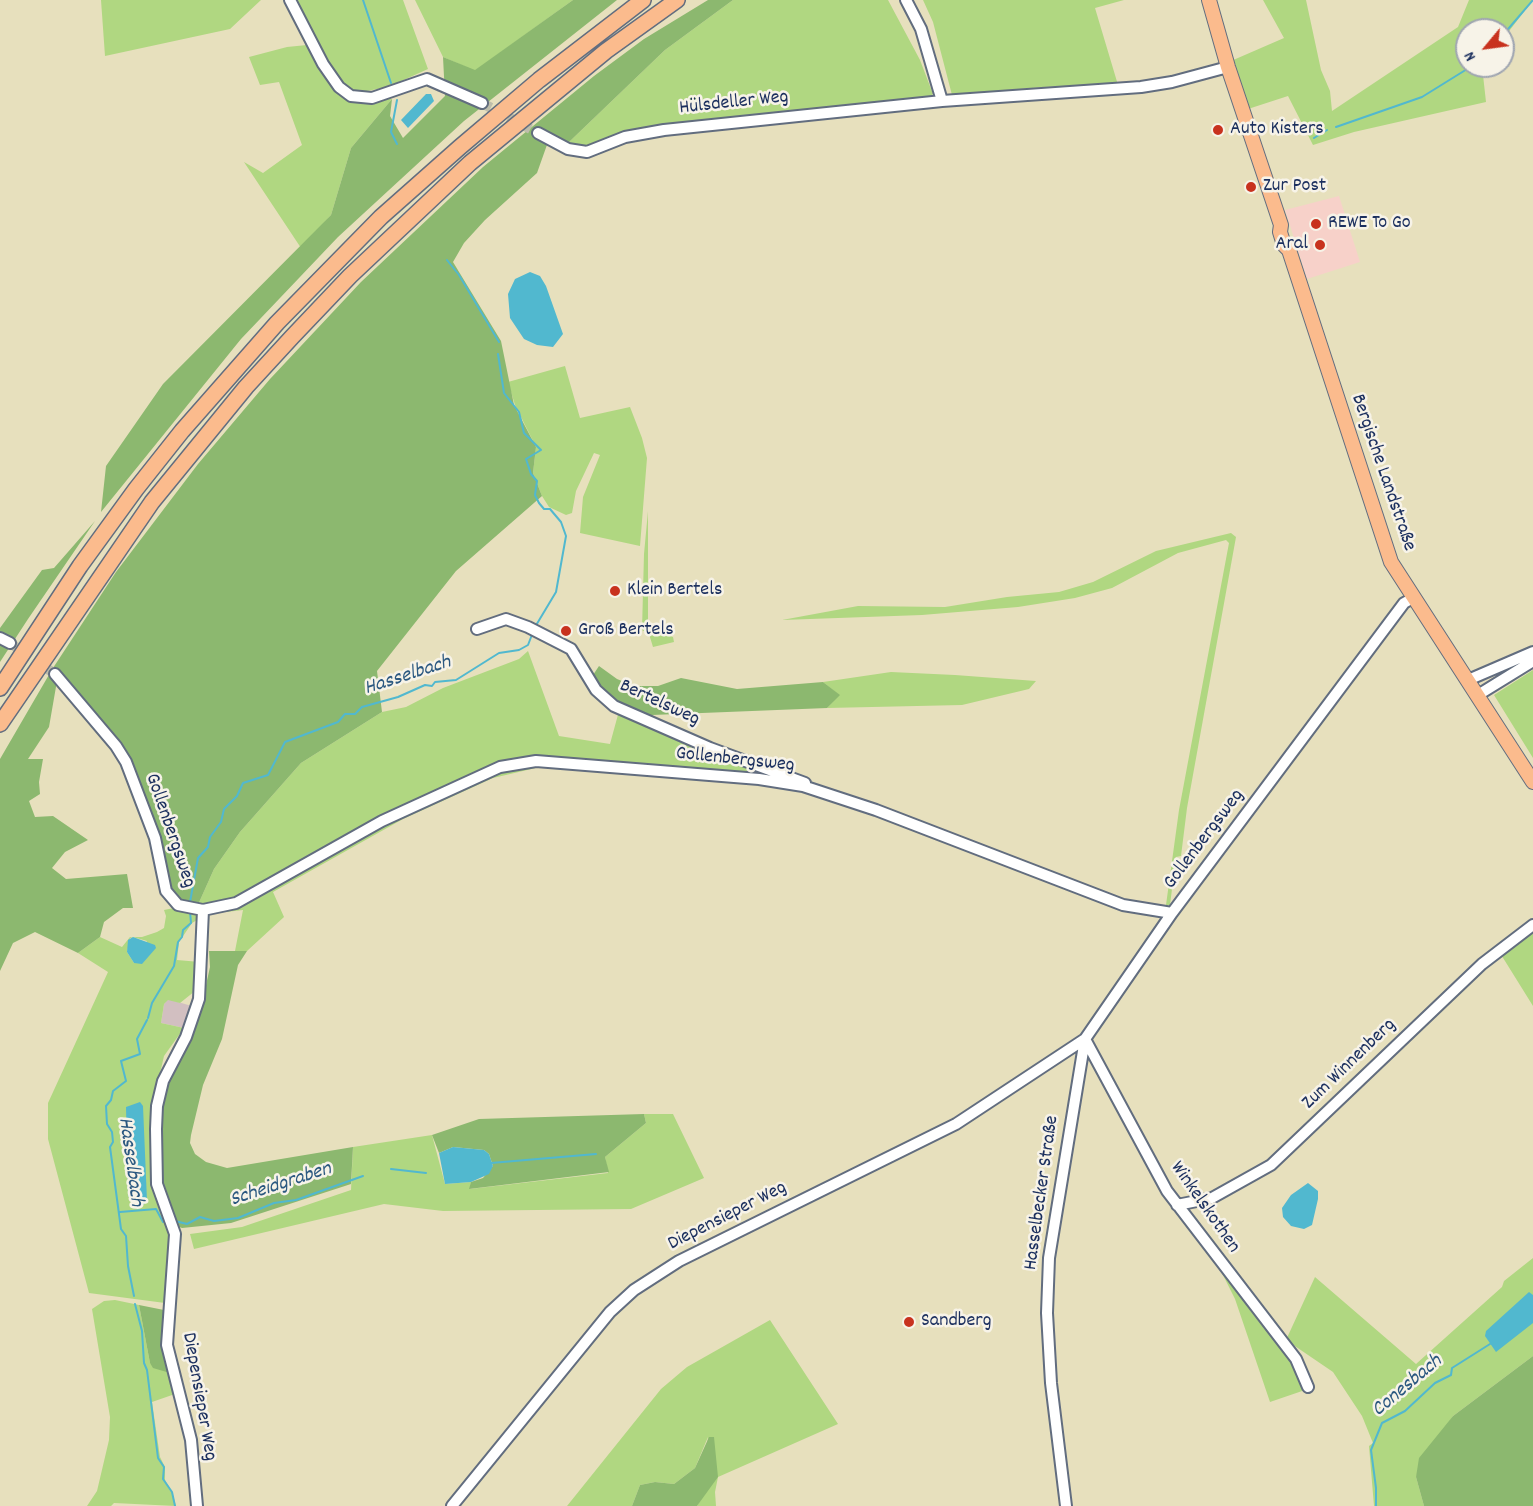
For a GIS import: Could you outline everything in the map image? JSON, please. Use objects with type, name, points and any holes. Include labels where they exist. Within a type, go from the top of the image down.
[{"type":"highway","points":[[0,688],[80,566],[136,489],[182,431],[277,323],[381,217],[434,170],[539,80],[644,0]]},
{"type":"highway","points":[[0,724],[152,501],[246,387],[292,337],[350,276],[470,163],[606,51],[677,0]]},
{"type":"main road","name":"Bergische Landstraße","points":[[1209,0],[1228,67],[1281,225],[1288,230],[1292,242],[1289,250],[1385,548],[1413,598],[1533,782]]},
{"type":"street","points":[[290,0],[323,64],[339,87],[351,96],[372,98],[428,79],[482,103]]},
{"type":"street","points":[[906,0],[921,29],[942,101]]},
{"type":"street","name":"Hülsdeller Weg","points":[[538,133],[568,149],[587,152],[625,137],[664,130],[942,101],[1068,90],[1130,89],[1172,82],[1228,67]]},
{"type":"street","name":"Gollenbergsweg","points":[[55,674],[126,762],[155,838],[166,891],[178,905],[200,909],[249,897],[382,821],[512,764],[551,761],[759,779],[815,790],[1123,905],[1172,913],[1404,603],[1413,598]]},
{"type":"street","name":"Bertelsweg","points":[[477,629],[501,620],[511,620],[532,629],[575,653],[591,684],[614,706],[710,748],[802,780],[815,790]]},
{"type":"street","points":[[1468,680],[1533,652]]},
{"type":"street","points":[[1478,695],[1533,661]]},
{"type":"street","name":"Diepensieper Weg","points":[[196,1506],[191,1440],[167,1345],[175,1234],[157,1184],[156,1129],[157,1106],[163,1081],[186,1037],[199,999],[200,909]]},
{"type":"street","name":"Hasselbecker Straße","points":[[1065,1506],[1048,1342],[1048,1291],[1050,1258],[1085,1038],[1172,913]]},
{"type":"street","name":"Zum Winnenberg","points":[[1177,1205],[1212,1197],[1271,1165],[1482,964],[1533,925]]},
{"type":"street","name":"Diepensieper Weg","points":[[452,1506],[610,1312],[634,1290],[679,1261],[956,1124],[1085,1038]]},
{"type":"street","name":"Winkelskothen","points":[[1085,1038],[1167,1191],[1296,1359],[1308,1387]]},
{"type":"shaded area","points":[[1339,196],[1360,262],[1307,279],[1285,210]]},
{"type":"shaded area","points":[[168,999],[195,1007],[184,1028],[161,1023],[164,1004]]},
{"type":"green space","points":[[101,0],[261,0],[230,29],[105,56]]},
{"type":"green space","points":[[293,0],[403,0],[428,69],[388,87],[356,93],[339,82]]},
{"type":"green space","points":[[415,0],[573,0],[475,71],[443,57]]},
{"type":"green space","points":[[573,0],[617,0],[464,121],[338,237],[241,339],[101,512],[106,466],[163,384],[331,215],[351,148],[392,99],[390,116],[403,138],[445,96],[443,57],[475,70]]},
{"type":"green space","points":[[708,0],[733,0],[665,50],[568,143],[548,142],[537,173],[485,220],[464,243],[453,262],[501,341],[514,405],[536,447],[533,473],[542,496],[456,571],[377,671],[382,712],[301,763],[240,832],[214,869],[197,907],[182,902],[173,895],[128,757],[53,668],[116,572],[198,464],[270,379],[361,282],[483,167],[594,76],[644,39]]},
{"type":"green space","points":[[733,0],[888,0],[920,60],[933,94],[927,99],[794,111],[584,148],[568,143],[665,50]]},
{"type":"green space","points":[[923,0],[1124,0],[1095,8],[1118,85],[1044,87],[952,95],[933,22]]},
{"type":"green space","points":[[1263,0],[1306,0],[1321,70],[1330,91],[1332,111],[1455,29],[1455,78],[1483,78],[1486,102],[1354,132],[1313,145],[1288,96],[1248,109],[1231,61],[1284,38]]},
{"type":"green space","points":[[1469,0],[1533,0],[1515,23],[1515,18],[1462,18]]},
{"type":"green space","points":[[307,45],[338,92],[392,99],[351,148],[331,215],[301,248],[244,162],[263,173],[302,145],[279,82],[260,85],[249,57],[287,47]]},
{"type":"green space","points":[[565,366],[580,418],[630,407],[647,458],[640,546],[580,533],[583,497],[600,455],[594,453],[576,491],[572,513],[566,515],[549,507],[542,496],[533,473],[536,447],[515,405],[508,382]]},
{"type":"green space","points":[[648,511],[648,630],[673,637],[674,642],[653,647],[649,634],[642,630],[644,554]]},
{"type":"green space","points":[[95,521],[0,662],[0,628],[42,570],[54,568]]},
{"type":"green space","points":[[1231,533],[1236,537],[1187,808],[1181,856],[1176,857],[1170,905],[1166,905],[1179,810],[1229,543],[1226,540],[1178,553],[1112,588],[1075,598],[1018,607],[922,615],[782,620],[858,606],[945,607],[1007,597],[1059,592],[1093,582],[1156,551]]},
{"type":"green space","points":[[528,651],[559,736],[610,744],[619,711],[790,777],[639,766],[501,766],[244,897],[197,907],[214,869],[240,832],[301,763],[382,712],[406,707],[443,688],[519,659]]},
{"type":"green space","points":[[599,666],[617,679],[634,686],[658,686],[681,678],[737,689],[823,682],[840,695],[827,708],[652,715],[654,721],[607,697],[591,678]]},
{"type":"green space","points":[[1533,670],[1533,758],[1494,695]]},
{"type":"green space","points":[[891,672],[1036,681],[1029,689],[962,705],[827,708],[839,695],[823,682]]},
{"type":"green space","points":[[50,673],[57,681],[49,727],[28,759],[43,759],[39,782],[40,794],[29,801],[35,817],[53,816],[88,840],[65,852],[52,868],[66,879],[127,874],[133,908],[123,908],[104,922],[100,937],[78,953],[35,932],[13,943],[0,971],[0,759]]},
{"type":"green space","points":[[538,762],[540,767],[493,778],[403,819],[273,892],[284,917],[247,951],[235,951],[243,910],[226,912],[224,908],[382,823],[495,772]]},
{"type":"green space","points":[[174,908],[204,916],[192,923],[179,942],[177,960],[200,962],[195,991],[180,1003],[168,1000],[164,1004],[161,1023],[184,1028],[164,1056],[152,1108],[154,1183],[157,1201],[173,1241],[165,1303],[89,1293],[48,1139],[48,1103],[108,972],[78,953],[100,937],[122,947],[130,937],[133,937],[142,937],[157,932],[164,928],[166,916],[164,910]],"holes":[[[130,938],[147,941],[134,963],[127,952]]]},
{"type":"green space","points":[[1533,930],[1533,1006],[1500,953]]},
{"type":"green space","points":[[209,951],[247,951],[238,965],[222,1039],[203,1085],[190,1143],[195,1154],[206,1162],[227,1168],[353,1147],[351,1184],[231,1223],[182,1228],[174,1225],[160,1184],[162,1097],[202,1003],[210,967]]},
{"type":"green space","points":[[644,1114],[673,1114],[704,1178],[631,1209],[443,1211],[384,1204],[194,1249],[190,1234],[242,1227],[351,1190],[353,1147],[432,1135],[445,1184],[471,1182],[470,1189],[608,1173],[605,1157],[646,1123]]},
{"type":"green space","points":[[644,1114],[646,1123],[605,1157],[609,1172],[469,1189],[471,1182],[483,1178],[493,1166],[489,1154],[484,1150],[453,1147],[439,1153],[432,1135],[479,1119]]},
{"type":"green space","points":[[1533,1258],[1533,1356],[1453,1416],[1416,1477],[1424,1506],[1374,1506],[1369,1446],[1373,1443],[1362,1416],[1333,1372],[1286,1340],[1315,1277],[1416,1364],[1502,1287],[1504,1281]]},
{"type":"green space","points":[[1217,1263],[1281,1339],[1308,1389],[1270,1402],[1235,1299]]},
{"type":"green space","points":[[115,1300],[139,1305],[150,1363],[170,1373],[175,1394],[152,1402],[160,1457],[165,1467],[165,1480],[176,1506],[114,1503],[111,1506],[87,1506],[97,1491],[109,1440],[110,1417],[92,1309],[104,1301]]},
{"type":"green space","points":[[139,1305],[164,1310],[164,1337],[170,1373],[153,1368],[150,1363]]},
{"type":"green space","points":[[770,1320],[838,1424],[718,1477],[715,1492],[716,1506],[697,1506],[701,1499],[708,1437],[695,1468],[674,1484],[655,1482],[640,1485],[632,1506],[567,1506],[661,1389],[687,1367]]},
{"type":"green space","points":[[1533,1356],[1533,1506],[1424,1506],[1416,1477],[1419,1458],[1453,1416]]},
{"type":"green space","points":[[709,1437],[714,1437],[718,1477],[697,1506],[632,1506],[640,1485],[655,1482],[674,1484],[695,1468]]},
{"type":"water","points":[[426,94],[431,94],[434,101],[408,128],[401,120]]},
{"type":"water","points":[[530,272],[540,276],[546,286],[563,334],[553,347],[537,345],[524,339],[510,318],[508,294],[515,279]]},
{"type":"water","points":[[133,937],[155,945],[156,948],[142,964],[134,963],[127,952],[128,940]]},
{"type":"water","points":[[140,1102],[143,1106],[147,1201],[143,1205],[131,1202],[128,1195],[126,1107]]},
{"type":"water","points":[[453,1147],[484,1150],[489,1154],[493,1166],[489,1174],[471,1182],[445,1184],[439,1153]]},
{"type":"water","points":[[1308,1183],[1318,1191],[1312,1225],[1304,1229],[1291,1226],[1283,1217],[1282,1208],[1291,1195]]},
{"type":"water","points":[[1529,1292],[1533,1295],[1533,1323],[1496,1352],[1485,1336],[1486,1331]]},
{"type":"waterway","name":"Hasselbach","points":[[363,0],[391,83]]},
{"type":"waterway","points":[[1515,21],[1533,0]]},
{"type":"waterway","points":[[1336,127],[1422,97],[1455,77]]},
{"type":"waterway","name":"Hasselbach","points":[[397,100],[391,132],[397,144]]},
{"type":"waterway","points":[[1314,138],[1327,130]]},
{"type":"waterway","name":"Hasselbach","points":[[447,260],[459,275],[499,342]]},
{"type":"waterway","name":"Hasselbach","points":[[498,354],[504,393],[519,412],[524,433],[541,450],[526,459],[531,474],[537,481],[535,495],[544,509],[550,509],[561,522],[566,536],[556,592],[535,627]]},
{"type":"waterway","name":"Hasselbach","points":[[190,902],[198,858],[208,847],[210,837],[221,822],[224,809],[237,796],[243,783],[268,775],[285,742],[338,722],[345,714],[355,714],[362,707],[398,697],[425,685],[432,686],[435,682],[456,680],[499,653],[519,650],[528,645],[533,632]]},
{"type":"waterway","name":"Hasselbach","points":[[148,1018],[152,1003],[174,966],[178,942],[183,930],[191,923],[190,911]]},
{"type":"waterway","name":"Hasselbach","points":[[134,1296],[128,1266],[126,1236],[121,1229],[110,1147],[113,1142],[112,1132],[107,1124],[106,1106],[111,1100],[113,1091],[126,1081],[121,1061],[140,1054],[137,1039],[147,1020]]},
{"type":"waterway","name":"Scheidgraben","points":[[491,1163],[596,1154]]},
{"type":"waterway","name":"Scheidgraben","points":[[391,1169],[426,1173]]},
{"type":"waterway","name":"Scheidgraben","points":[[175,1221],[187,1224],[200,1217],[214,1221],[238,1218],[274,1203],[296,1200],[363,1176]]},
{"type":"waterway","name":"Scheidgraben","points":[[120,1212],[156,1209],[163,1222]]},
{"type":"waterway","name":"Hasselbach","points":[[135,1304],[142,1331],[144,1363],[147,1370],[158,1458],[164,1467],[163,1479],[172,1492],[175,1506]]},
{"type":"waterway","name":"Conesbach","points":[[1376,1506],[1371,1450],[1382,1423],[1405,1411],[1435,1383],[1451,1375],[1452,1368],[1490,1344]]},
{"type":"tunnel","points":[[482,103],[538,133]]},
{"type":"tunnel","points":[[10,643],[55,674]]},
{"type":"place","name":"Auto Kisters","points":[[1218,130]]},
{"type":"place","name":"Zur Post","points":[[1251,187]]},
{"type":"place","name":"REWE To Go","points":[[1316,224]]},
{"type":"place","name":"Aral","points":[[1320,245]]},
{"type":"place","name":"Klein Bertels","points":[[615,591]]},
{"type":"place","name":"Groß Bertels","points":[[566,631]]},
{"type":"place","name":"Sandberg","points":[[909,1322]]}]
